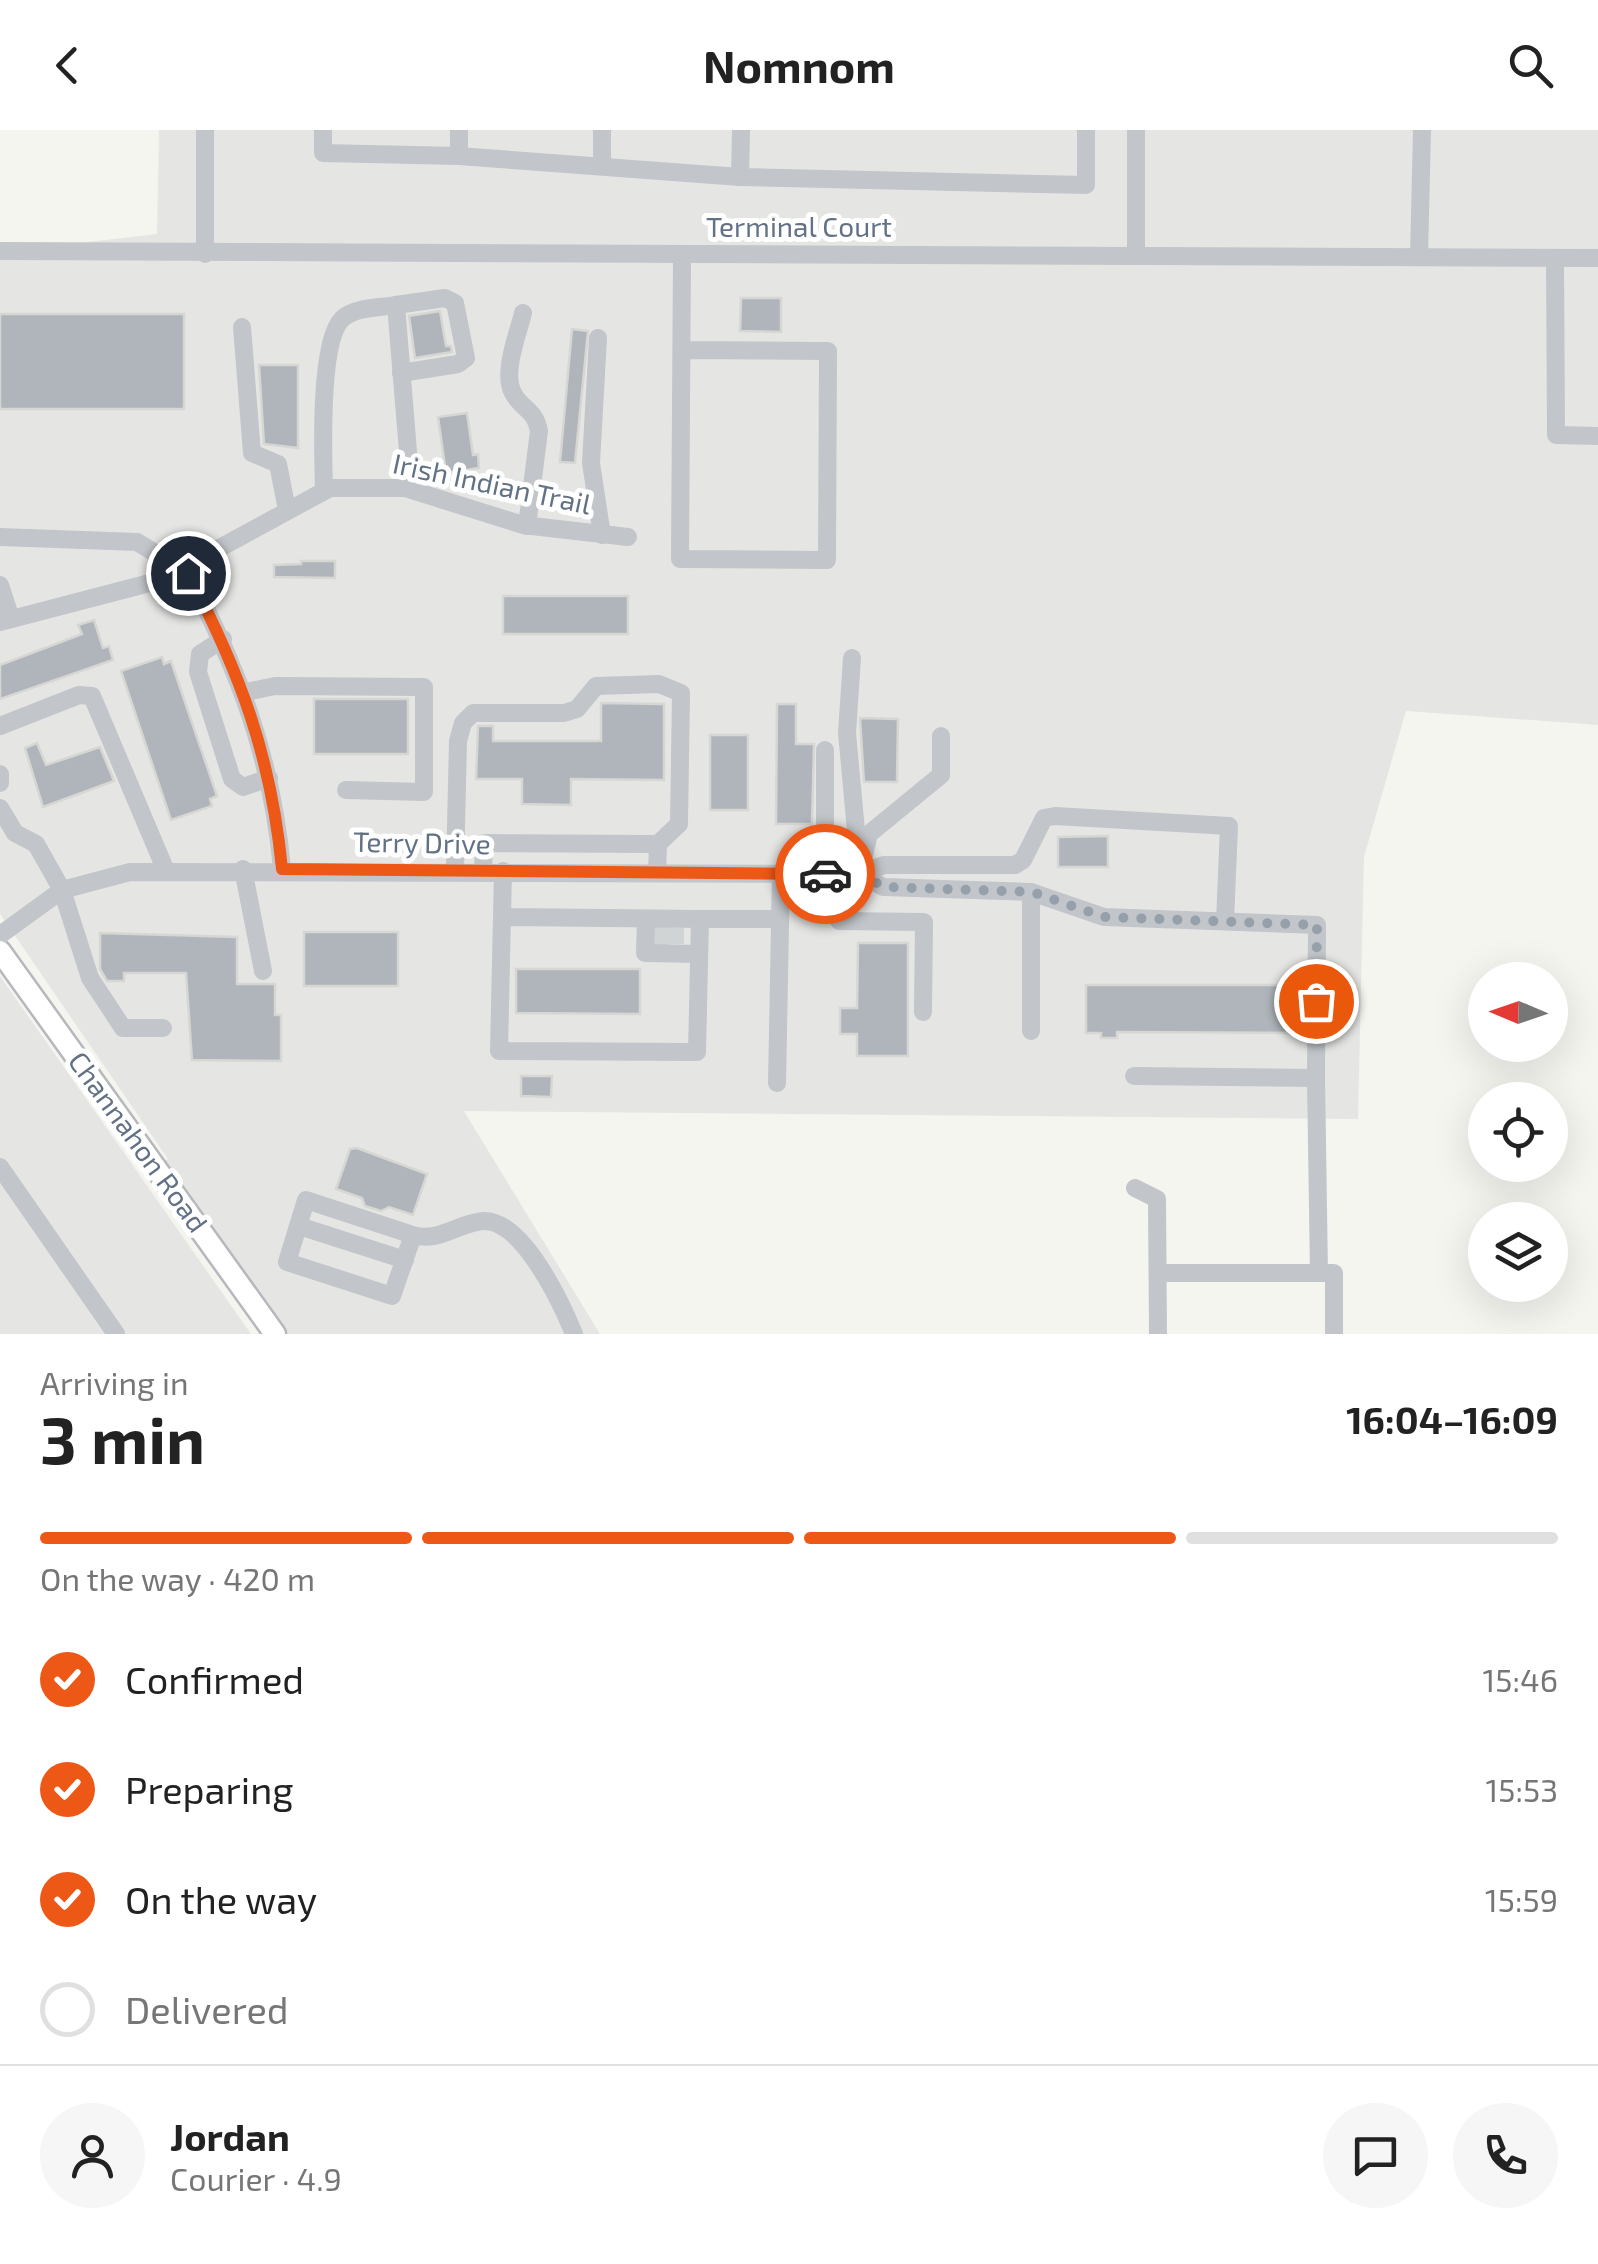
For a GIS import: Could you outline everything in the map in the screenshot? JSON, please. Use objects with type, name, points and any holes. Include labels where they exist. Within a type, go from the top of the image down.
[{"type":"main road","name":"Channahon Road","points":[[0,951],[275,1334]]},
{"type":"street","points":[[205,130],[205,254]]},
{"type":"street","points":[[324,130],[324,153],[459,156],[740,177],[1086,186],[1086,130]]},
{"type":"street","points":[[459,130],[459,156]]},
{"type":"street","points":[[602,130],[602,166]]},
{"type":"street","points":[[740,177],[741,130]]},
{"type":"street","points":[[1136,130],[1136,256]]},
{"type":"street","points":[[1419,257],[1422,130]]},
{"type":"street","name":"Terminal Court","points":[[0,251],[1598,258]]},
{"type":"street","points":[[682,254],[680,559],[827,560],[828,351],[682,350]]},
{"type":"street","points":[[1555,258],[1556,435],[1598,436]]},
{"type":"street","points":[[324,491],[329,351],[339,322],[352,312],[446,298],[455,303],[466,358],[458,364],[401,373]]},
{"type":"street","points":[[396,306],[410,476],[405,488]]},
{"type":"street","points":[[523,312],[509,378],[514,394],[536,416],[539,431],[527,526]]},
{"type":"street","points":[[242,327],[252,453],[278,464],[287,510]]},
{"type":"street","points":[[598,338],[591,453],[602,536]]},
{"type":"street","name":"Irish Indian Trail","points":[[188,573],[216,550],[324,491],[360,485],[405,488],[527,526],[628,537]]},
{"type":"street","points":[[0,537],[137,542],[188,573],[246,692],[269,778],[282,869]]},
{"type":"street","points":[[0,586],[6,621],[188,573]]},
{"type":"street","points":[[223,639],[200,654],[198,672],[232,779],[244,787],[269,778]]},
{"type":"street","points":[[852,658],[847,733],[860,874]]},
{"type":"street","points":[[455,870],[458,741],[463,723],[473,713],[564,713],[577,709],[596,686],[660,684],[681,693],[679,824],[658,844],[484,843],[483,871]]},
{"type":"street","points":[[246,692],[275,686],[424,687],[424,792],[346,790]]},
{"type":"street","points":[[0,726],[79,695],[92,696],[166,871]]},
{"type":"street","points":[[860,874],[869,834],[941,775],[941,736]]},
{"type":"street","points":[[825,750],[832,874],[839,921],[924,922],[924,1012]]},
{"type":"street","points":[[0,774],[0,783]]},
{"type":"street","points":[[0,808],[15,833],[36,844],[62,890],[90,978],[123,1028],[163,1028]]},
{"type":"street","points":[[860,874],[884,865],[1015,865],[1024,860],[1044,818],[1054,816],[1230,826],[1225,921]]},
{"type":"street","points":[[658,844],[658,872]]},
{"type":"street","points":[[243,870],[263,971]]},
{"type":"street","name":"Terry Drive","points":[[0,935],[62,890],[112,875],[166,871],[860,874]]},
{"type":"street","points":[[504,871],[499,1051],[697,1052],[700,919]]},
{"type":"street","points":[[777,1083],[780,874]]},
{"type":"street","points":[[860,874],[884,887],[1032,892],[1104,917],[1317,925],[1319,1273]]},
{"type":"street","points":[[1030,1031],[1032,892]]},
{"type":"street","points":[[502,917],[666,934],[699,954]]},
{"type":"street","points":[[666,934],[700,919],[780,918]]},
{"type":"street","points":[[1134,1076],[1316,1078]]},
{"type":"street","points":[[0,1167],[116,1334]]},
{"type":"street","points":[[1135,1188],[1157,1199],[1158,1334]]},
{"type":"street","points":[[413,1234],[392,1296],[287,1262],[306,1200],[413,1234],[425,1238],[483,1221],[507,1226],[526,1246],[574,1334]]},
{"type":"street","points":[[298,1226],[405,1260]]},
{"type":"street","points":[[1158,1273],[1334,1273],[1334,1334]]},
{"type":"shaded area","points":[[159,130],[1598,130],[1598,725],[1406,711],[1364,857],[1358,1119],[464,1111],[600,1334],[280,1334],[159,1164],[168,1159],[0,914],[0,252],[157,234]]},
{"type":"shaded area","points":[[0,976],[251,1334],[0,1334]]},
{"type":"building","points":[[741,298],[781,298],[781,332],[740,331]]},
{"type":"building","points":[[440,311],[446,346],[451,346],[452,352],[415,358],[409,316]]},
{"type":"building","points":[[0,314],[184,314],[184,409],[0,409]]},
{"type":"building","points":[[572,329],[588,331],[575,463],[560,462]]},
{"type":"building","points":[[259,365],[298,365],[298,448],[264,444]]},
{"type":"building","points":[[467,413],[473,455],[478,454],[479,468],[446,473],[438,417]]},
{"type":"building","points":[[335,561],[335,578],[274,577],[274,565]]},
{"type":"building","points":[[503,596],[628,596],[628,634],[503,634]]},
{"type":"building","points":[[94,620],[103,648],[109,646],[113,660],[0,699],[0,665],[82,634],[78,625]]},
{"type":"building","points":[[162,657],[164,664],[171,661],[217,796],[210,799],[212,806],[171,820],[121,671]]},
{"type":"building","points":[[314,699],[408,699],[408,754],[314,754]]},
{"type":"building","points":[[601,703],[664,704],[664,780],[571,779],[571,805],[522,804],[522,779],[476,779],[478,726],[493,726],[493,741],[601,741]]},
{"type":"building","points":[[777,704],[796,704],[796,744],[814,744],[812,824],[776,824]]},
{"type":"building","points":[[860,718],[898,719],[897,782],[864,782]]},
{"type":"building","points":[[710,735],[748,735],[748,810],[710,810]]},
{"type":"building","points":[[37,743],[46,765],[100,747],[114,781],[43,807],[25,748]]},
{"type":"building","points":[[1108,836],[1108,867],[1058,867],[1058,837]]},
{"type":"building","points":[[304,932],[398,932],[398,986],[304,986]]},
{"type":"building","points":[[100,933],[237,937],[237,984],[275,984],[275,1015],[281,1015],[281,1061],[192,1060],[186,973],[124,973],[124,981],[107,981],[100,969]]},
{"type":"building","points":[[858,943],[908,943],[908,1056],[857,1056],[857,1034],[840,1034],[840,1008],[857,1008]]},
{"type":"building","points":[[516,969],[640,969],[640,1014],[516,1013]]},
{"type":"building","points":[[1086,985],[1304,985],[1304,1033],[1117,1032],[1117,1038],[1101,1038],[1101,1033],[1086,1033]]},
{"type":"building","points":[[521,1076],[552,1076],[551,1097],[521,1096]]},
{"type":"building","points":[[357,1148],[427,1174],[413,1215],[389,1207],[381,1211],[365,1206],[362,1198],[336,1189],[350,1149]]},
{"type":"tunnel","points":[[661,927],[661,945]]},
{"type":"tunnel","points":[[675,928],[675,944]]},
{"type":"way so far","points":[[825,874],[860,874],[884,887],[1032,892],[1104,917],[1317,925],[1316,1001]]},
{"type":"route","points":[[188,573],[246,692],[269,778],[282,869],[825,874]]}]
